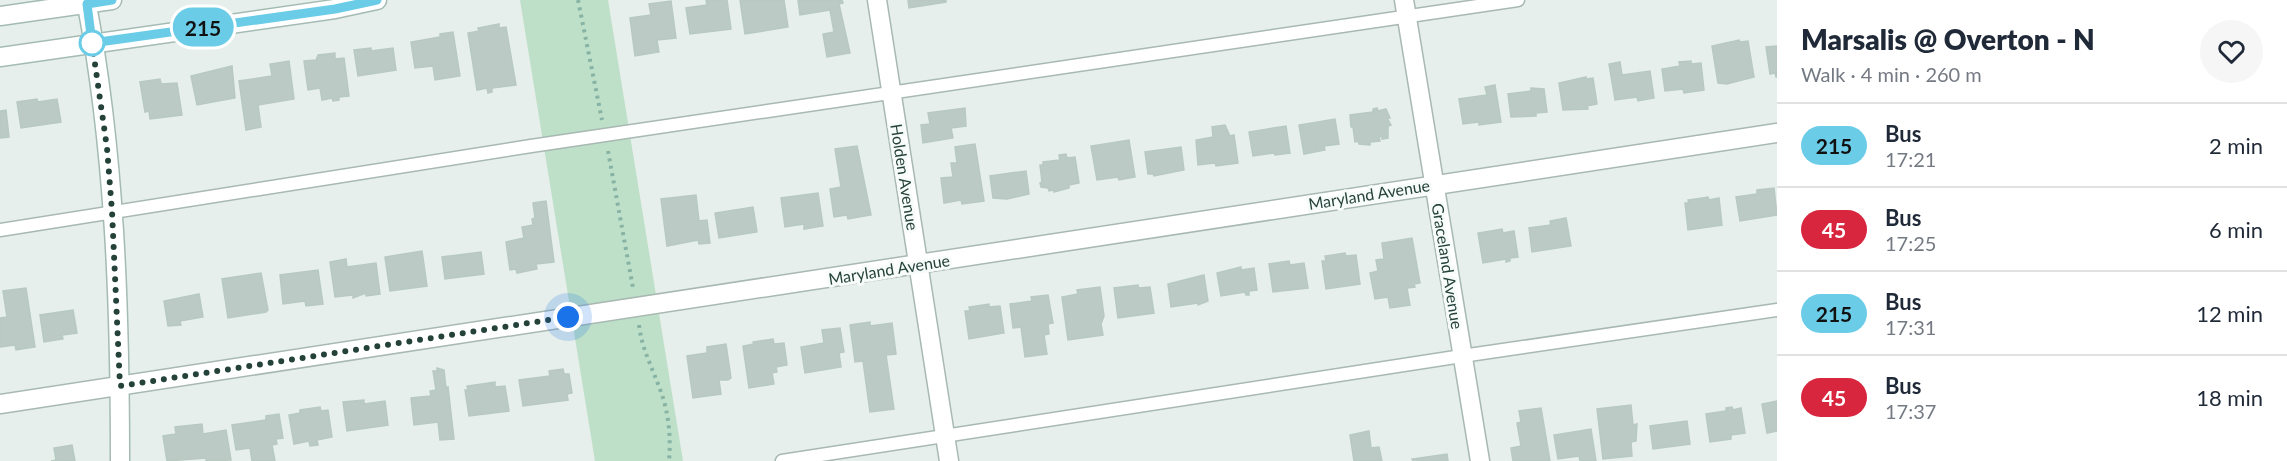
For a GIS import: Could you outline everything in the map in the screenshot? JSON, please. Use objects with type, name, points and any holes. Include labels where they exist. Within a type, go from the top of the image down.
[{"type":"street","points":[[0,16],[112,0]]},
{"type":"street","points":[[0,57],[335,9],[377,0]]},
{"type":"street","name":"Holden Avenue","points":[[877,0],[949,461]]},
{"type":"street","points":[[86,2],[107,148],[112,211],[120,386],[120,461]]},
{"type":"street","name":"Graceland Avenue","points":[[1406,9],[1480,461]]},
{"type":"street","name":"Maryland Avenue","points":[[0,404],[1777,133]]},
{"type":"lane","points":[[0,230],[892,92],[1406,9],[1518,0]]},
{"type":"lane","points":[[782,461],[1777,310]]},
{"type":"path","points":[[638,319],[647,359],[662,393],[668,420],[669,461]]},
{"type":"green space","points":[[520,0],[608,0],[683,461],[595,461]]},
{"type":"building","points":[[706,0],[727,0],[731,29],[690,34],[686,8],[707,5]]},
{"type":"building","points":[[740,0],[784,0],[788,27],[745,34]]},
{"type":"building","points":[[798,0],[842,0],[843,3],[839,4],[850,53],[827,57],[823,34],[834,32],[830,10],[800,15]]},
{"type":"building","points":[[908,0],[946,0],[946,2],[909,8]]},
{"type":"building","points":[[671,1],[676,38],[657,40],[659,52],[635,56],[630,18],[651,15],[649,4]]},
{"type":"building","points":[[499,24],[499,28],[506,27],[516,85],[492,88],[492,92],[488,93],[487,88],[477,90],[468,33],[479,31],[478,28]]},
{"type":"building","points":[[453,32],[460,76],[435,80],[433,66],[415,68],[411,42],[440,37],[440,34]]},
{"type":"building","points":[[1739,40],[1740,42],[1748,41],[1754,77],[1727,84],[1718,83],[1712,46]]},
{"type":"building","points":[[1777,46],[1776,77],[1775,73],[1770,74],[1766,47]]},
{"type":"building","points":[[371,48],[371,51],[393,48],[396,70],[358,76],[354,50]]},
{"type":"building","points":[[335,53],[335,59],[344,58],[349,96],[339,97],[339,100],[333,101],[332,98],[322,100],[320,88],[308,90],[304,61],[316,60],[318,55]]},
{"type":"building","points":[[289,61],[294,99],[258,105],[261,127],[246,130],[239,81],[272,76],[270,64]]},
{"type":"building","points":[[1691,61],[1691,64],[1701,63],[1704,90],[1684,93],[1683,89],[1665,91],[1662,69],[1680,66],[1679,62]]},
{"type":"building","points":[[1620,62],[1622,75],[1650,71],[1654,98],[1638,101],[1637,97],[1615,100],[1609,64]]},
{"type":"building","points":[[232,66],[235,98],[197,105],[191,76]]},
{"type":"building","points":[[1586,77],[1586,79],[1593,78],[1597,104],[1587,106],[1588,109],[1563,110],[1559,83]]},
{"type":"building","points":[[160,79],[161,84],[177,83],[182,115],[150,119],[149,111],[145,112],[140,82]]},
{"type":"building","points":[[1495,85],[1501,122],[1479,125],[1479,122],[1463,124],[1459,99],[1487,95],[1485,87]]},
{"type":"building","points":[[1531,88],[1544,89],[1547,112],[1536,113],[1536,116],[1511,117],[1508,94],[1531,91]]},
{"type":"building","points":[[37,99],[38,102],[57,99],[61,122],[21,128],[17,102]]},
{"type":"building","points":[[965,108],[966,126],[951,128],[953,138],[923,143],[921,125],[930,124],[928,113]]},
{"type":"building","points":[[1377,108],[1378,111],[1386,109],[1390,118],[1387,118],[1391,125],[1388,126],[1388,138],[1379,137],[1380,141],[1370,142],[1370,145],[1355,142],[1350,115],[1373,112],[1373,109]]},
{"type":"building","points":[[6,110],[9,137],[0,138],[0,111]]},
{"type":"building","points":[[1335,119],[1339,144],[1324,146],[1325,150],[1304,154],[1299,125]]},
{"type":"building","points":[[1225,125],[1230,136],[1234,135],[1238,163],[1216,166],[1215,163],[1198,165],[1196,140],[1213,137],[1212,127]]},
{"type":"building","points":[[1286,126],[1290,153],[1253,156],[1249,132]]},
{"type":"building","points":[[1129,140],[1135,177],[1097,180],[1091,146]]},
{"type":"building","points":[[975,144],[984,201],[962,204],[961,200],[944,203],[941,178],[953,177],[951,163],[957,163],[955,147]]},
{"type":"building","points":[[857,146],[871,215],[848,219],[847,215],[834,217],[830,189],[841,187],[835,149]]},
{"type":"building","points":[[1181,147],[1184,170],[1154,176],[1148,174],[1145,152]]},
{"type":"building","points":[[1066,154],[1067,158],[1075,157],[1079,183],[1054,192],[1054,190],[1049,191],[1048,188],[1041,187],[1040,165],[1043,165],[1043,162],[1060,160],[1059,155]]},
{"type":"building","points":[[1026,171],[1029,194],[1007,199],[993,198],[990,176]]},
{"type":"building","points":[[1774,188],[1777,215],[1740,221],[1736,197],[1757,194],[1757,190]]},
{"type":"building","points":[[818,193],[823,226],[804,229],[804,224],[785,227],[781,198]]},
{"type":"building","points":[[696,195],[699,221],[707,220],[710,243],[699,244],[698,240],[667,246],[661,199]]},
{"type":"building","points":[[1708,197],[1709,200],[1719,198],[1722,225],[1688,230],[1685,203],[1689,203],[1688,200]]},
{"type":"building","points":[[546,201],[554,262],[536,264],[537,269],[517,273],[516,269],[510,270],[506,242],[524,238],[522,227],[533,225],[532,219],[535,218],[533,203]]},
{"type":"building","points":[[753,207],[757,232],[719,238],[715,213]]},
{"type":"building","points":[[1566,218],[1571,246],[1532,252],[1529,228],[1551,225],[1550,221]]},
{"type":"building","points":[[1502,229],[1503,233],[1514,231],[1518,257],[1510,258],[1510,261],[1506,262],[1506,259],[1483,263],[1478,233]]},
{"type":"building","points":[[1412,238],[1420,283],[1414,284],[1415,287],[1407,288],[1410,305],[1390,308],[1388,297],[1375,299],[1370,273],[1378,271],[1376,260],[1384,259],[1382,243]]},
{"type":"building","points":[[422,251],[427,286],[390,291],[385,257]]},
{"type":"building","points":[[481,252],[484,274],[445,279],[442,257]]},
{"type":"building","points":[[1345,253],[1346,256],[1356,255],[1360,284],[1326,289],[1322,261],[1326,261],[1325,256]]},
{"type":"building","points":[[346,259],[347,267],[376,263],[380,294],[366,296],[366,293],[353,298],[353,295],[335,297],[330,262]]},
{"type":"building","points":[[1289,261],[1290,265],[1304,263],[1308,288],[1273,292],[1269,264]]},
{"type":"building","points":[[1241,267],[1241,270],[1254,268],[1257,290],[1249,291],[1249,295],[1245,292],[1221,296],[1217,273]]},
{"type":"building","points":[[318,270],[323,304],[306,306],[305,301],[283,304],[280,275]]},
{"type":"building","points":[[261,273],[268,310],[228,318],[222,279]]},
{"type":"building","points":[[1204,275],[1208,301],[1198,305],[1198,303],[1171,307],[1168,284]]},
{"type":"building","points":[[1138,285],[1139,288],[1150,287],[1154,313],[1118,318],[1114,288]]},
{"type":"building","points":[[1100,287],[1104,316],[1101,324],[1103,335],[1068,340],[1062,297],[1078,294],[1077,290]]},
{"type":"building","points":[[26,288],[35,347],[16,350],[15,345],[0,347],[0,318],[7,317],[3,291]]},
{"type":"building","points":[[199,294],[203,317],[180,321],[181,325],[168,326],[164,301]]},
{"type":"building","points":[[1048,295],[1053,323],[1048,324],[1049,334],[1044,335],[1047,354],[1025,357],[1021,327],[1013,328],[1010,304],[1032,301],[1031,297]]},
{"type":"building","points":[[989,304],[989,307],[1000,306],[1004,333],[969,339],[965,311],[970,311],[969,307]]},
{"type":"building","points":[[73,310],[77,333],[62,335],[63,339],[44,342],[40,315]]},
{"type":"building","points":[[870,322],[870,326],[892,323],[896,354],[886,355],[894,409],[870,412],[863,361],[855,362],[850,325]]},
{"type":"building","points":[[840,328],[844,352],[839,353],[841,367],[805,373],[801,347],[824,343],[822,330]]},
{"type":"building","points":[[773,339],[774,344],[784,343],[787,365],[776,367],[777,372],[772,373],[774,384],[749,388],[743,346]]},
{"type":"building","points":[[726,344],[731,378],[719,380],[721,394],[693,398],[687,356],[707,353],[707,347]]},
{"type":"building","points":[[437,368],[444,370],[454,439],[440,440],[438,422],[414,425],[411,398],[431,396],[430,391],[436,390],[433,371],[437,371]]},
{"type":"building","points":[[563,369],[564,374],[569,374],[572,393],[567,394],[568,400],[523,406],[519,380],[550,376],[549,371]]},
{"type":"building","points":[[495,382],[495,387],[505,386],[509,411],[469,416],[465,390],[468,390],[467,386]]},
{"type":"building","points":[[364,400],[364,404],[385,401],[388,425],[347,431],[343,402]]},
{"type":"building","points":[[1777,401],[1777,431],[1767,433],[1762,404]]},
{"type":"building","points":[[1631,405],[1633,425],[1637,424],[1636,441],[1631,442],[1632,456],[1603,459],[1597,409]]},
{"type":"building","points":[[320,407],[321,411],[328,410],[332,437],[317,440],[318,445],[310,446],[309,441],[294,444],[289,415],[300,413],[300,410]]},
{"type":"building","points":[[1732,407],[1733,410],[1741,408],[1745,433],[1731,435],[1731,439],[1710,442],[1706,414],[1726,411],[1726,408]]},
{"type":"building","points":[[1541,408],[1550,461],[1513,461],[1511,448],[1521,446],[1517,423],[1521,422],[1519,411]]},
{"type":"building","points":[[279,414],[283,438],[276,439],[277,444],[272,445],[275,461],[252,461],[250,448],[236,450],[232,425],[266,420],[266,416]]},
{"type":"building","points":[[1687,421],[1690,444],[1653,449],[1650,426]]},
{"type":"building","points":[[202,424],[203,434],[226,430],[231,460],[206,461],[206,458],[167,461],[163,436],[176,434],[175,427]]},
{"type":"building","points":[[1591,429],[1596,461],[1580,461],[1579,456],[1558,459],[1554,435]]},
{"type":"building","points":[[1369,431],[1371,448],[1379,447],[1382,461],[1354,461],[1350,435]]},
{"type":"building","points":[[72,445],[75,461],[51,461],[56,460],[54,448]]},
{"type":"building","points":[[1447,454],[1448,461],[1413,461],[1412,459]]},
{"type":"bus line","name":"215","points":[[112,0],[87,4],[92,43],[335,9],[377,0]]},
{"type":"route","points":[[92,43],[107,148],[120,386],[568,317]]}]
